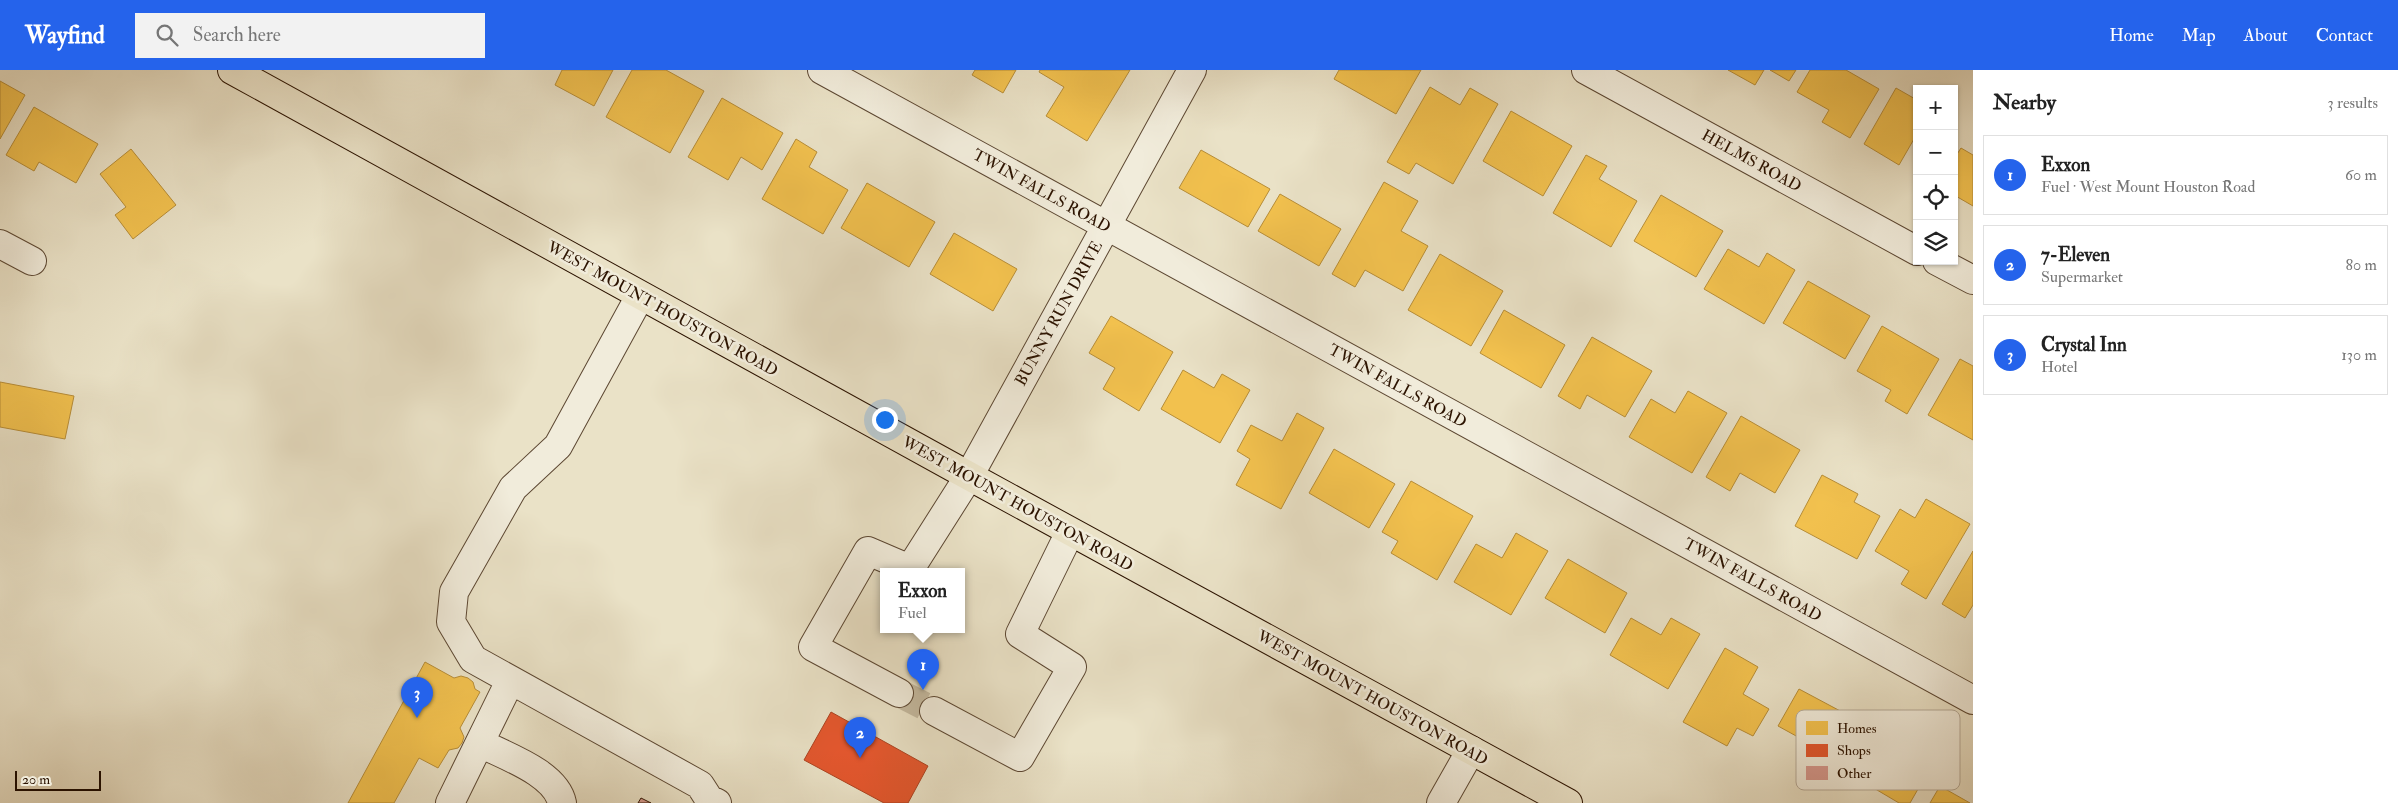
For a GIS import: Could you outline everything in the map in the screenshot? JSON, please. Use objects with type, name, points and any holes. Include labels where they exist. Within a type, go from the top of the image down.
[{"type":"main road","name":"WEST MOUNT HOUSTON ROAD","points":[[232,70],[1070,532],[1568,803]]},
{"type":"street","name":"TWIN FALLS ROAD","points":[[822,70],[1973,700]]},
{"type":"street","name":"BUNNY RUN DRIVE","points":[[900,693],[813,647],[868,551],[910,568],[969,476],[1192,70]]},
{"type":"street","name":"HELMS ROAD","points":[[1586,70],[1913,249]]},
{"type":"street","points":[[0,244],[32,261]]},
{"type":"street","points":[[1945,265],[1973,280]]},
{"type":"street","points":[[640,296],[558,446],[513,488],[454,592],[451,622],[473,659],[700,785],[711,802]]},
{"type":"street","points":[[934,711],[1020,757],[1072,667],[1020,634],[1070,532]]},
{"type":"street","points":[[450,803],[510,681]]},
{"type":"street","points":[[480,743],[547,778],[560,793],[562,803]]},
{"type":"street","points":[[1441,803],[1470,750]]},
{"type":"building: Homes","points":[[562,70],[613,70],[594,106],[555,85]]},
{"type":"building: Homes","points":[[632,70],[666,70],[704,91],[670,153],[606,117]]},
{"type":"building: Homes","points":[[975,70],[1016,70],[1003,93],[972,75]]},
{"type":"building: Homes","points":[[1040,70],[1130,70],[1087,141],[1046,116],[1064,87],[1039,72]]},
{"type":"building: Homes","points":[[1339,70],[1421,70],[1396,114],[1334,79]]},
{"type":"building: Homes","points":[[1728,70],[1764,70],[1755,85]]},
{"type":"building: Homes","points":[[1770,70],[1796,70],[1789,81]]},
{"type":"building: Homes","points":[[1810,70],[1846,70],[1879,89],[1850,138],[1822,122],[1829,110],[1797,92]]},
{"type":"building: Homes","points":[[0,81],[25,95],[0,139]]},
{"type":"building: Homes","points":[[1430,87],[1460,105],[1470,88],[1498,104],[1453,184],[1416,163],[1409,174],[1387,162]]},
{"type":"building: Homes","points":[[1896,88],[1913,98],[1913,141],[1899,165],[1864,144]]},
{"type":"building: Homes","points":[[722,98],[783,133],[762,170],[741,157],[728,180],[688,157]]},
{"type":"building: Homes","points":[[34,107],[98,144],[76,183],[39,162],[34,171],[6,155]]},
{"type":"building: Homes","points":[[1511,111],[1572,146],[1543,196],[1483,161]]},
{"type":"building: Homes","points":[[796,139],[817,152],[809,167],[848,190],[823,234],[762,199]]},
{"type":"building: Homes","points":[[1961,148],[1973,155],[1973,206],[1958,197],[1958,153]]},
{"type":"building: Homes","points":[[131,149],[176,205],[133,239],[115,215],[126,207],[100,174]]},
{"type":"building: Homes","points":[[1201,150],[1270,189],[1248,227],[1179,188]]},
{"type":"building: Homes","points":[[1586,155],[1607,166],[1599,179],[1637,201],[1611,247],[1553,213]]},
{"type":"building: Homes","points":[[1384,182],[1418,201],[1401,231],[1428,246],[1403,291],[1365,270],[1355,287],[1332,274]]},
{"type":"building: Homes","points":[[867,183],[935,222],[909,267],[841,228]]},
{"type":"building: Homes","points":[[1280,194],[1341,229],[1319,266],[1258,231]]},
{"type":"building: Homes","points":[[1661,195],[1723,231],[1696,277],[1634,241]]},
{"type":"building: Homes","points":[[954,233],[1017,269],[993,311],[930,274]]},
{"type":"building: Homes","points":[[1728,249],[1759,267],[1767,253],[1795,270],[1764,324],[1704,289]]},
{"type":"building: Homes","points":[[1440,254],[1503,291],[1471,346],[1408,310]]},
{"type":"building: Homes","points":[[1808,281],[1870,316],[1845,359],[1783,323]]},
{"type":"building: Homes","points":[[1504,310],[1565,345],[1541,388],[1480,353]]},
{"type":"building: Homes","points":[[1111,316],[1173,352],[1139,411],[1103,389],[1115,368],[1089,353]]},
{"type":"building: Homes","points":[[1882,326],[1939,359],[1907,414],[1885,401],[1891,390],[1857,371]]},
{"type":"building: Homes","points":[[1592,337],[1652,371],[1625,417],[1587,395],[1580,409],[1558,396]]},
{"type":"building: Homes","points":[[1960,359],[1973,366],[1973,440],[1928,415]]},
{"type":"building: Homes","points":[[1183,370],[1214,388],[1222,374],[1250,390],[1220,443],[1161,409]]},
{"type":"building: Homes","points":[[0,382],[74,396],[65,439],[0,427]]},
{"type":"building: Homes","points":[[1688,391],[1727,413],[1692,473],[1629,437],[1651,399],[1675,413]]},
{"type":"building: Homes","points":[[1297,413],[1324,428],[1281,509],[1236,485],[1250,459],[1237,451],[1251,425],[1282,441]]},
{"type":"building: Homes","points":[[1741,416],[1800,450],[1775,493],[1740,473],[1730,491],[1706,477]]},
{"type":"building: Homes","points":[[1334,449],[1395,484],[1369,528],[1309,493]]},
{"type":"building: Homes","points":[[1822,475],[1858,494],[1854,502],[1880,516],[1857,559],[1795,526]]},
{"type":"building: Homes","points":[[1411,481],[1473,516],[1437,580],[1391,553],[1398,541],[1382,532]]},
{"type":"building: Homes","points":[[1926,499],[1970,524],[1926,599],[1901,584],[1909,571],[1875,551],[1900,509],[1915,518]]},
{"type":"building: Homes","points":[[1516,533],[1548,551],[1511,615],[1454,582],[1476,544],[1502,558]]},
{"type":"building: Homes","points":[[1973,551],[1973,605],[1965,618],[1942,604]]},
{"type":"building: Homes","points":[[1568,559],[1627,593],[1605,633],[1545,598]]},
{"type":"building: Homes","points":[[1631,618],[1661,635],[1671,618],[1700,634],[1668,689],[1610,655]]},
{"type":"building: Homes","points":[[1725,648],[1758,667],[1743,694],[1769,709],[1753,736],[1737,728],[1727,746],[1683,722]]},
{"type":"building: Homes","points":[[425,662],[454,678],[461,676],[468,678],[473,682],[475,689],[480,692],[460,728],[464,737],[462,743],[458,748],[449,750],[438,768],[419,758],[394,803],[348,803]]},
{"type":"building: Homes","points":[[1799,689],[1838,710],[1796,710],[1796,736],[1778,726]]},
{"type":"building: Homes","points":[[1877,790],[1917,790],[1910,803],[1899,803]]},
{"type":"building: Homes","points":[[1938,790],[1947,790],[1970,803],[1930,803]]},
{"type":"building: Shops","points":[[831,712],[928,766],[908,803],[884,803],[804,760]]},
{"type":"building: Other","points":[[641,798],[651,803],[638,803]]},
{"type":"tunnel","points":[[899,693],[934,711]]},
{"type":"place","name":"Exxon","points":[[923,690]]},
{"type":"place","name":"Crystal Inn","points":[[417,718]]},
{"type":"place","name":"7-Eleven","points":[[860,758]]}]
